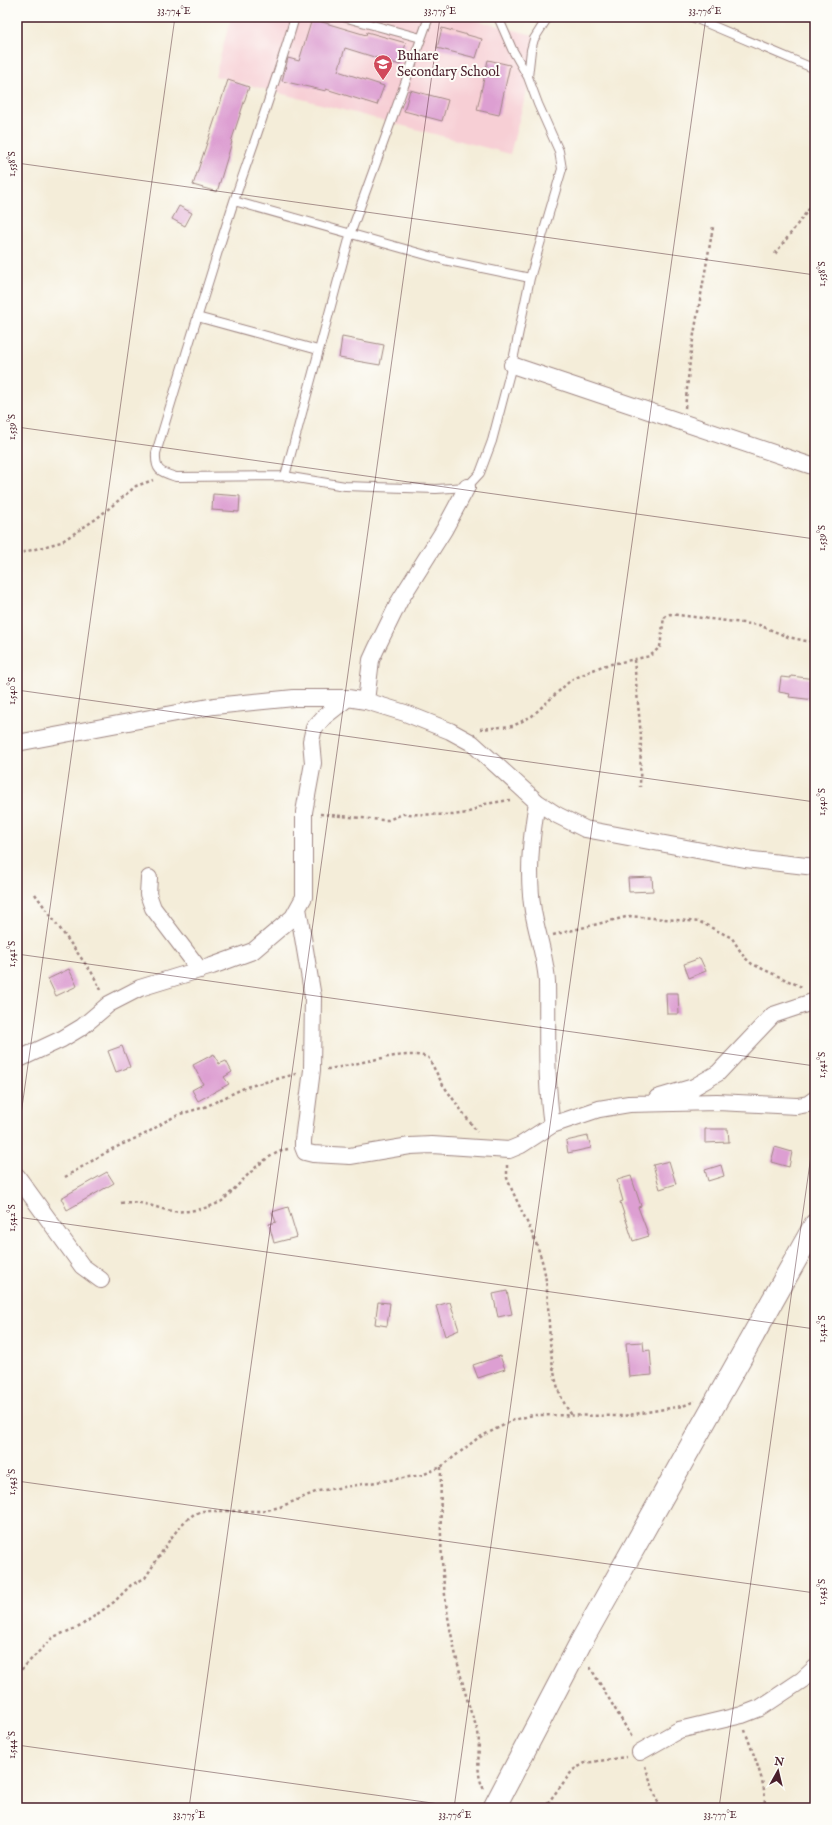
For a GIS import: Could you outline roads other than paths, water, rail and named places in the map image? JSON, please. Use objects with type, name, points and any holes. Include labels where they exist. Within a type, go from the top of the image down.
[{"type":"main road","points":[[496,1804],[581,1642],[815,1225]]},
{"type":"street","points":[[512,365],[815,467]]},
{"type":"street","points":[[366,701],[371,660],[376,649],[400,600],[452,516],[467,487]]},
{"type":"street","points":[[17,742],[214,706],[294,698],[348,698],[366,701],[405,713],[444,728],[472,743],[535,800],[557,815],[584,829],[745,859],[815,867]]},
{"type":"street","points":[[17,1060],[75,1031],[109,1004],[140,988],[200,970],[253,951],[293,917],[304,897],[304,818],[313,762],[311,741],[314,728],[324,717],[348,698]]},
{"type":"street","points":[[535,800],[531,837],[530,882],[533,910],[547,981],[548,1098],[552,1125]]},
{"type":"street","points":[[149,878],[148,894],[153,908],[200,970]]},
{"type":"street","points":[[298,908],[313,997],[312,1070],[303,1147],[305,1152],[313,1154],[350,1156],[410,1146],[432,1145],[509,1150],[521,1145],[552,1125],[600,1109],[670,1095],[694,1087],[718,1073],[773,1015],[812,996]]},
{"type":"street","points":[[629,1104],[717,1102],[797,1106],[808,1104],[815,1100]]},
{"type":"street","points":[[17,1176],[82,1266],[101,1280]]},
{"type":"street","points":[[640,1752],[679,1730],[714,1720],[742,1715],[772,1701],[802,1680],[815,1668]]},
{"type":"lane","points":[[295,17],[279,72],[234,201],[197,317],[156,453],[155,464],[160,471],[168,474],[180,477],[285,476],[345,486],[436,489],[467,487],[480,473],[492,441],[512,365],[530,278],[562,169],[559,150],[538,104],[528,77],[512,49],[498,17]]},
{"type":"lane","points":[[343,17],[421,38]]},
{"type":"lane","points":[[285,476],[350,232],[429,17]]},
{"type":"lane","points":[[528,77],[531,50],[534,40],[548,17]]},
{"type":"lane","points":[[692,17],[815,69]]},
{"type":"lane","points":[[234,201],[350,232],[444,260],[530,278]]},
{"type":"lane","points":[[197,317],[318,350]]},
{"type":"place","name":"Buhare Secondary School","points":[[383,81]]}]
